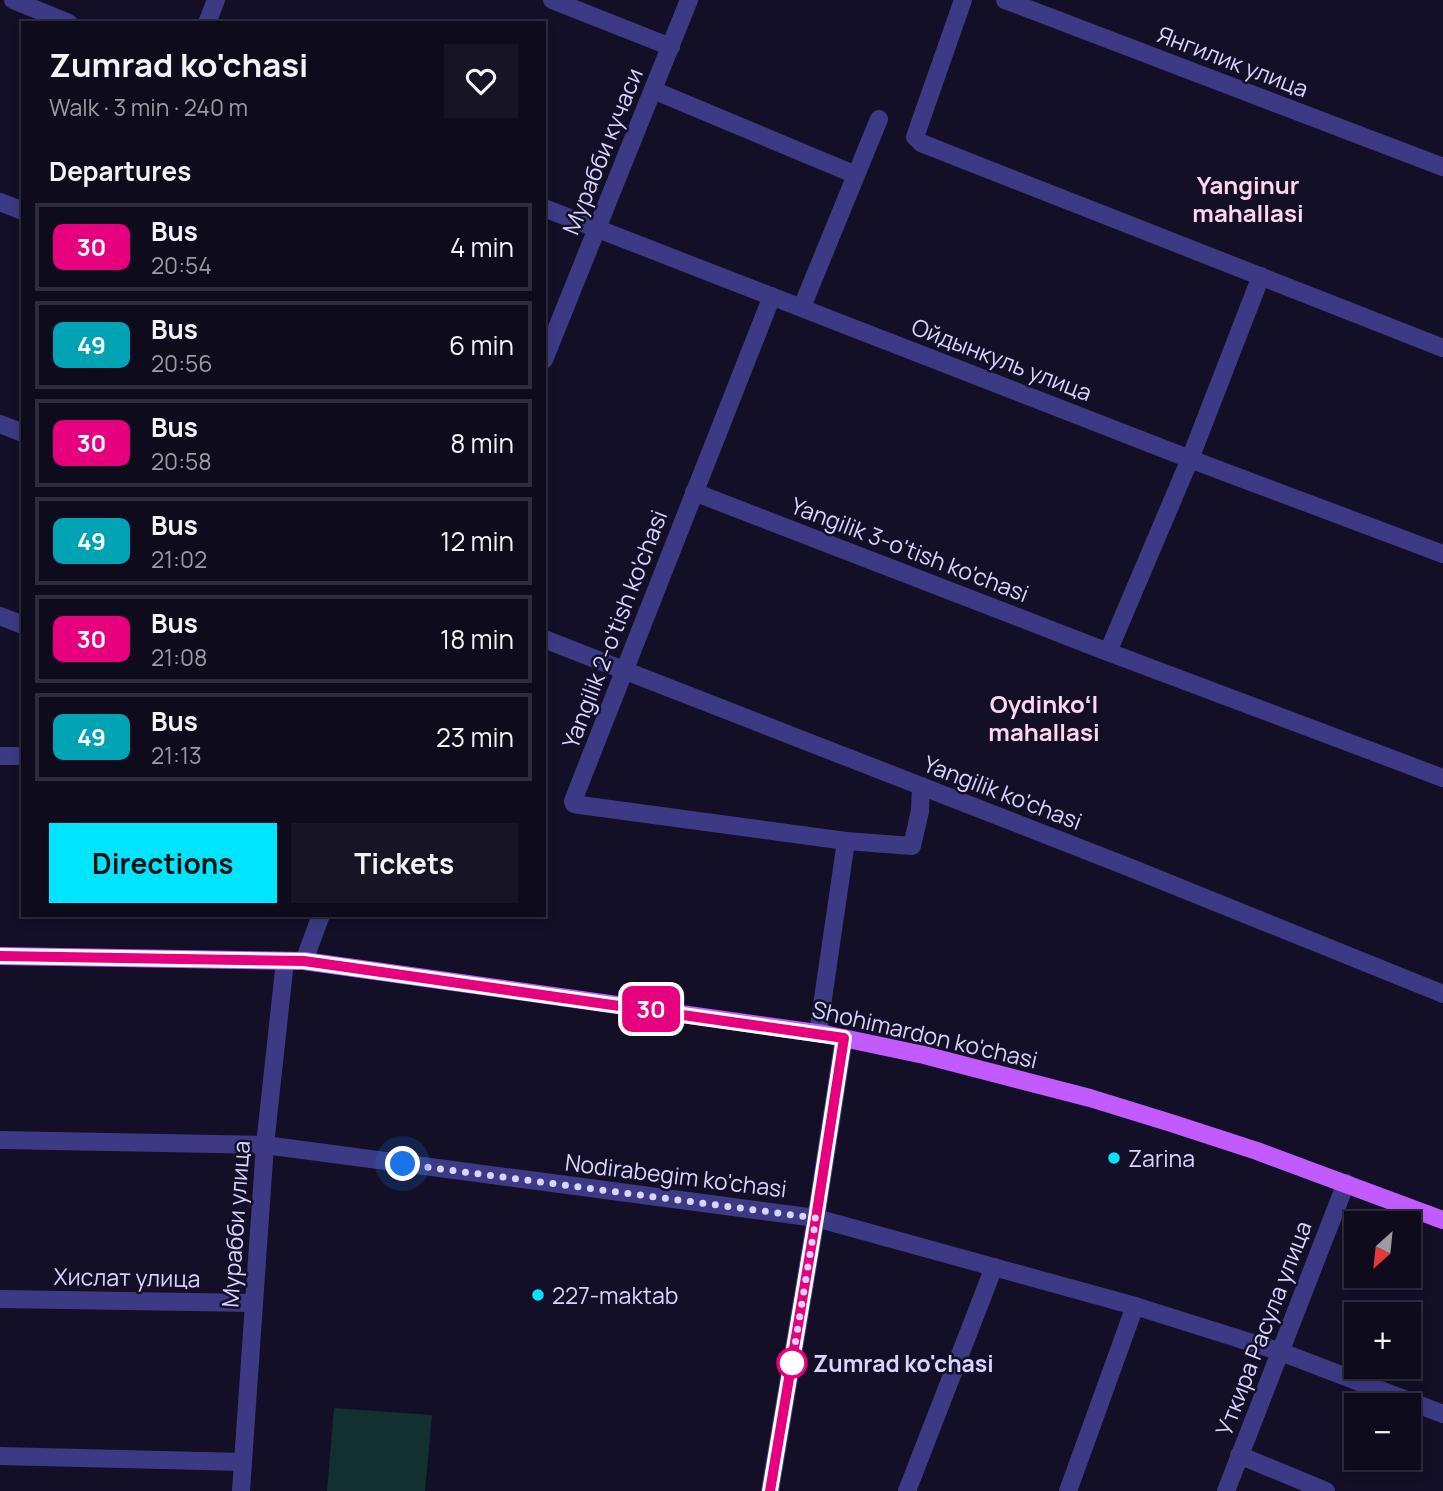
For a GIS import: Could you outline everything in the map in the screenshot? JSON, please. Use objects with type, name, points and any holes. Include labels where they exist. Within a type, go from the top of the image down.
[{"type":"main road","name":"Shohimardon ko'chasi","points":[[0,956],[304,961],[818,1033],[925,1055],[1171,1122],[1443,1220]]},
{"type":"street","points":[[13,0],[64,21]]},
{"type":"street","points":[[208,21],[216,0]]},
{"type":"street","points":[[552,0],[671,47]]},
{"type":"street","name":"Мурабби кучаси","points":[[546,355],[690,0]]},
{"type":"street","points":[[963,0],[915,136],[921,143],[1443,348]]},
{"type":"street","name":"Янгилик улица","points":[[1005,0],[1442,165]]},
{"type":"street","points":[[653,90],[856,175]]},
{"type":"street","points":[[802,307],[879,119]]},
{"type":"street","points":[[0,202],[21,210]]},
{"type":"street","name":"Ойдынкуль улица","points":[[546,209],[1443,554]]},
{"type":"street","points":[[1108,652],[1190,458],[1261,276]]},
{"type":"street","name":"Yangilik 2-o'tish ko'chasi","points":[[772,296],[573,801],[574,804],[846,842],[912,846],[920,811],[921,786]]},
{"type":"street","points":[[0,424],[21,432]]},
{"type":"street","name":"Yangilik 3-o'tish ko'chasi","points":[[694,492],[1443,778]]},
{"type":"street","points":[[0,616],[21,624]]},
{"type":"street","name":"Yangilik ko'chasi","points":[[546,640],[1131,868],[1443,995]]},
{"type":"street","points":[[0,756],[21,756]]},
{"type":"street","points":[[818,1033],[846,842]]},
{"type":"street","points":[[304,961],[320,917]]},
{"type":"street","name":"Мурабби улица","points":[[240,1491],[265,1145],[285,961]]},
{"type":"street","points":[[770,1491],[844,1038]]},
{"type":"street","name":"Nodirabegim ko'chasi","points":[[0,1140],[265,1145],[816,1218],[1135,1306],[1281,1352],[1443,1414]]},
{"type":"street","name":"Уткира Расула улица","points":[[1226,1491],[1346,1183]]},
{"type":"street","points":[[908,1491],[994,1268]]},
{"type":"street","name":"Хислат улица","points":[[0,1299],[254,1303]]},
{"type":"street","points":[[1068,1491],[1135,1306]]},
{"type":"street","points":[[1239,1455],[1326,1491]]},
{"type":"street","points":[[0,1456],[243,1462]]},
{"type":"green space","points":[[334,1408],[432,1415],[425,1491],[327,1491]]},
{"type":"bus line","name":"30","points":[[0,956],[304,961],[844,1038],[770,1491]]},
{"type":"place","name":"Zarina","points":[[1114,1158]]},
{"type":"place","name":"227-maktab","points":[[538,1295]]},
{"type":"place","name":"Zumrad ko'chasi","points":[[792,1363]]},
{"type":"district","name":"Yanginur mahallasi","points":[[1248,198]]},
{"type":"district","name":"Oydinkoʻl mahallasi","points":[[1044,717]]},
{"type":"route","points":[[403,1164],[816,1218],[792,1363]]}]
